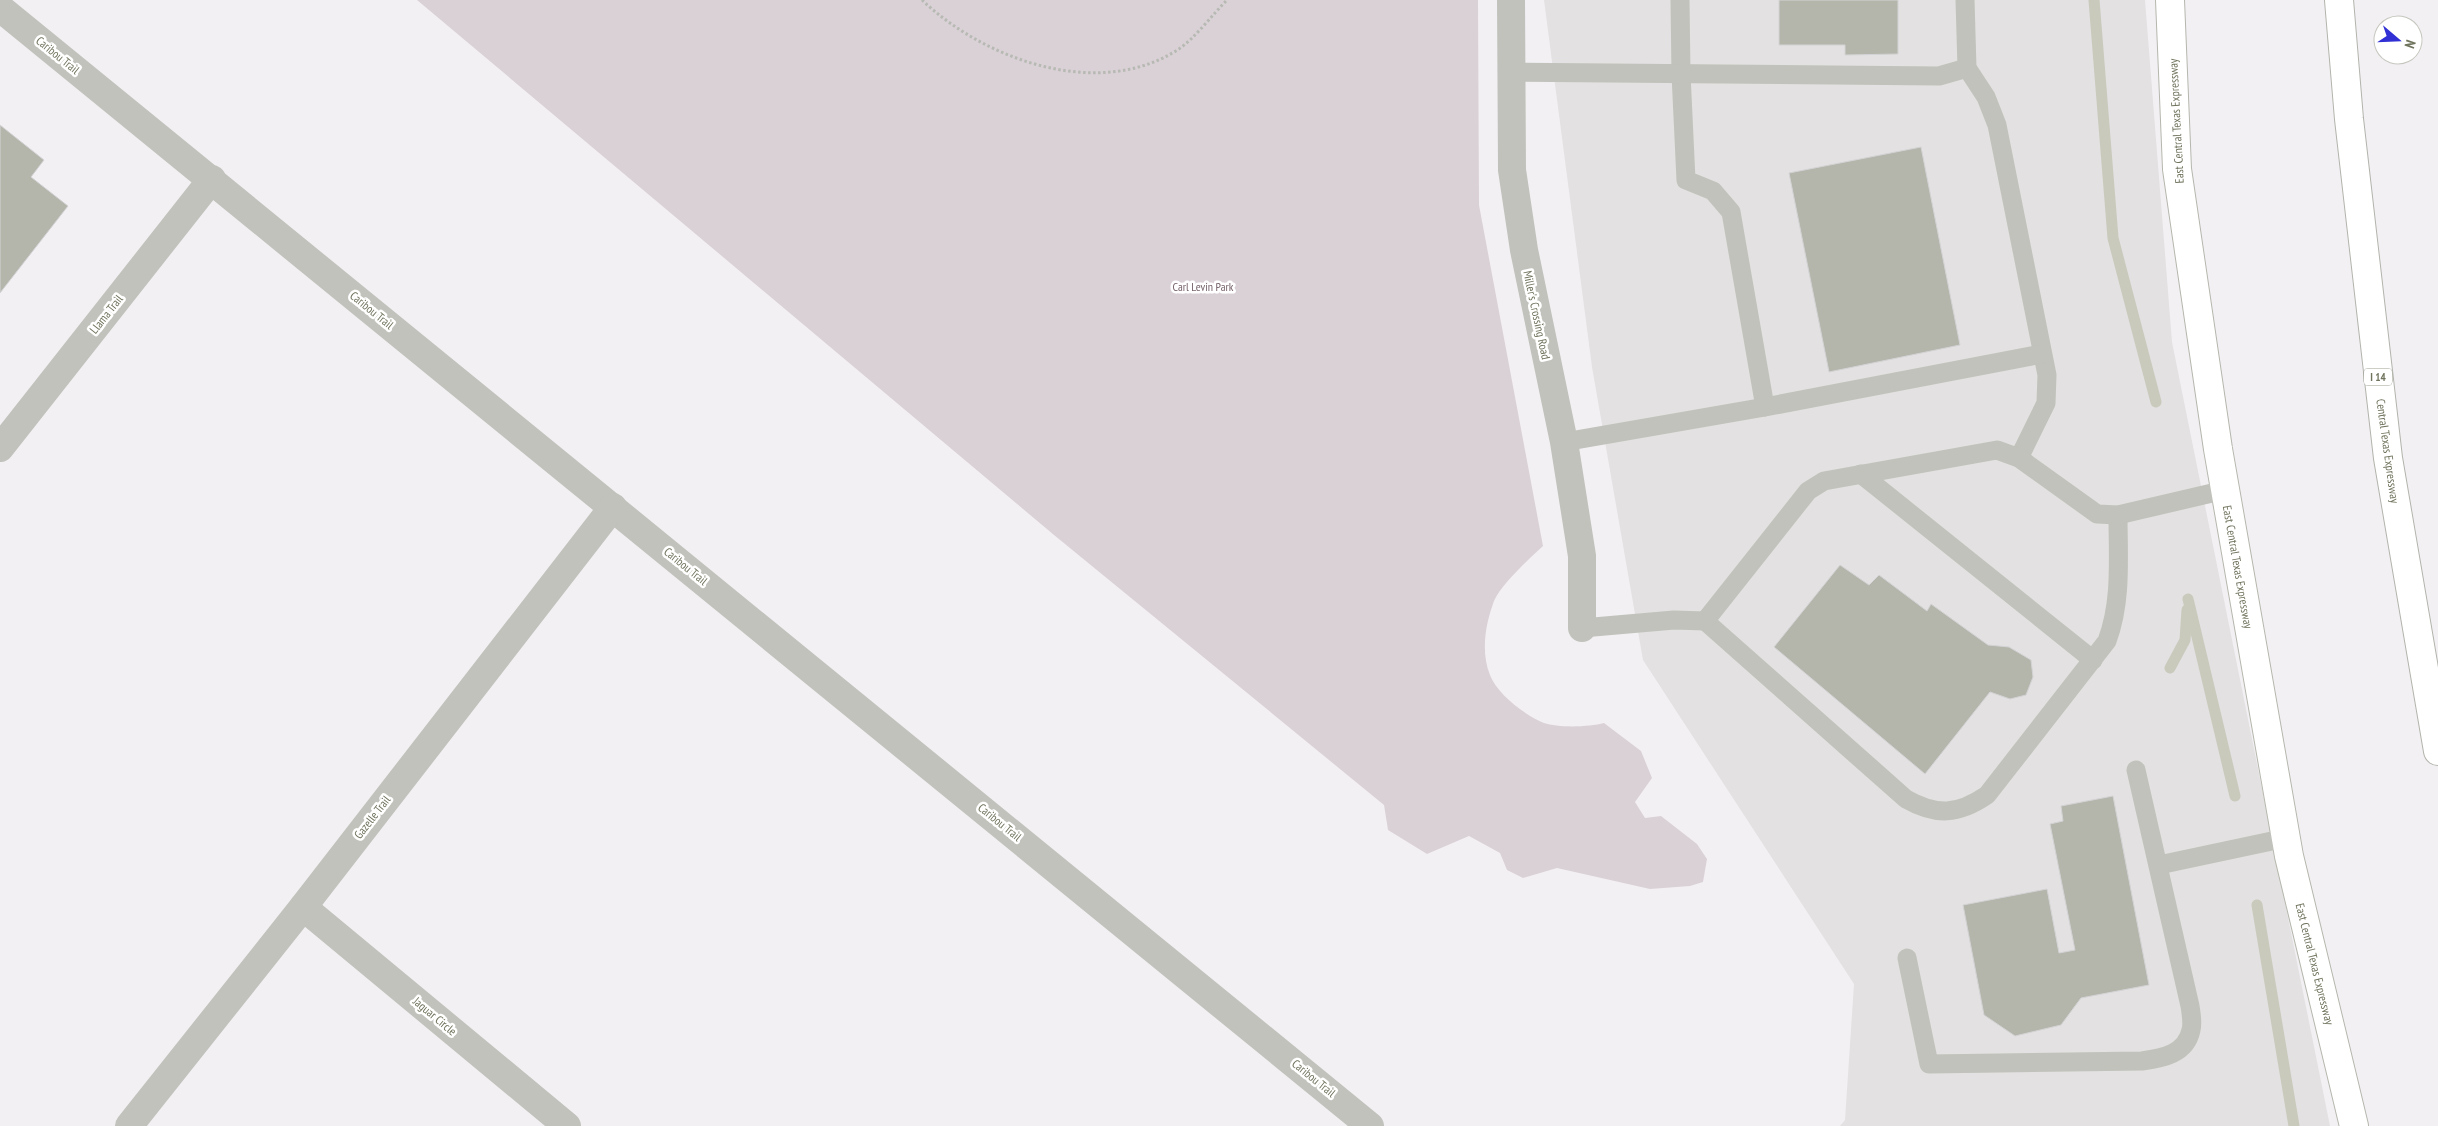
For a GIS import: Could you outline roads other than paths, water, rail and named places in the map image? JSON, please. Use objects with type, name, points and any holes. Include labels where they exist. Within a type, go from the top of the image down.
[{"type":"main road","name":"East Central Texas Expressway","points":[[2170,0],[2177,170],[2225,490],[2286,838],[2354,1126]]},
{"type":"main road","name":"Central Texas Expressway","points":[[2339,0],[2349,119],[2388,458],[2438,751]]},
{"type":"street","name":"Miller's Crossing Road","points":[[1511,0],[1512,170],[1524,250],[1564,442],[1582,556],[1582,628]]},
{"type":"street","name":"Caribou Trail","points":[[0,8],[212,179],[1370,1126]]},
{"type":"street","name":"Llama Trail","points":[[0,448],[212,179]]},
{"type":"street","name":"Gazelle Trail","points":[[129,1126],[303,907],[613,507]]},
{"type":"street","name":"Jaguar Circle","points":[[303,907],[567,1126]]},
{"type":"lane","points":[[1680,0],[1686,180],[1713,191],[1731,212],[1765,407]]},
{"type":"lane","points":[[1965,0],[1966,68],[1986,97],[1997,125],[2047,375],[2046,403],[2019,458]]},
{"type":"lane","points":[[1510,72],[1939,76],[1966,68]]},
{"type":"lane","points":[[1564,442],[1765,407],[2042,354]]},
{"type":"lane","points":[[1705,621],[1808,491],[1824,481],[1996,450],[2019,458],[2097,514],[2118,516],[2225,490]]},
{"type":"lane","points":[[1861,474],[2093,660]]},
{"type":"lane","points":[[1582,628],[1674,620],[1705,621],[1906,799],[1925,810],[1947,811],[1971,806],[1988,795],[2107,641],[2114,622],[2118,596],[2118,516]]},
{"type":"lane","points":[[1907,958],[1929,1064],[2142,1061],[2166,1058],[2182,1048],[2192,1029],[2190,1006],[2136,770]]},
{"type":"lane","points":[[2159,866],[2286,838]]},
{"type":"waterway","points":[[2094,0],[2113,238],[2156,402]]},
{"type":"waterway","points":[[2188,599],[2235,796]]},
{"type":"waterway","points":[[2170,668],[2185,640],[2187,610]]},
{"type":"waterway","points":[[2257,905],[2294,1126]]},
{"type":"park label","name":"Carl Levin Park","points":[[1203,286]]}]
